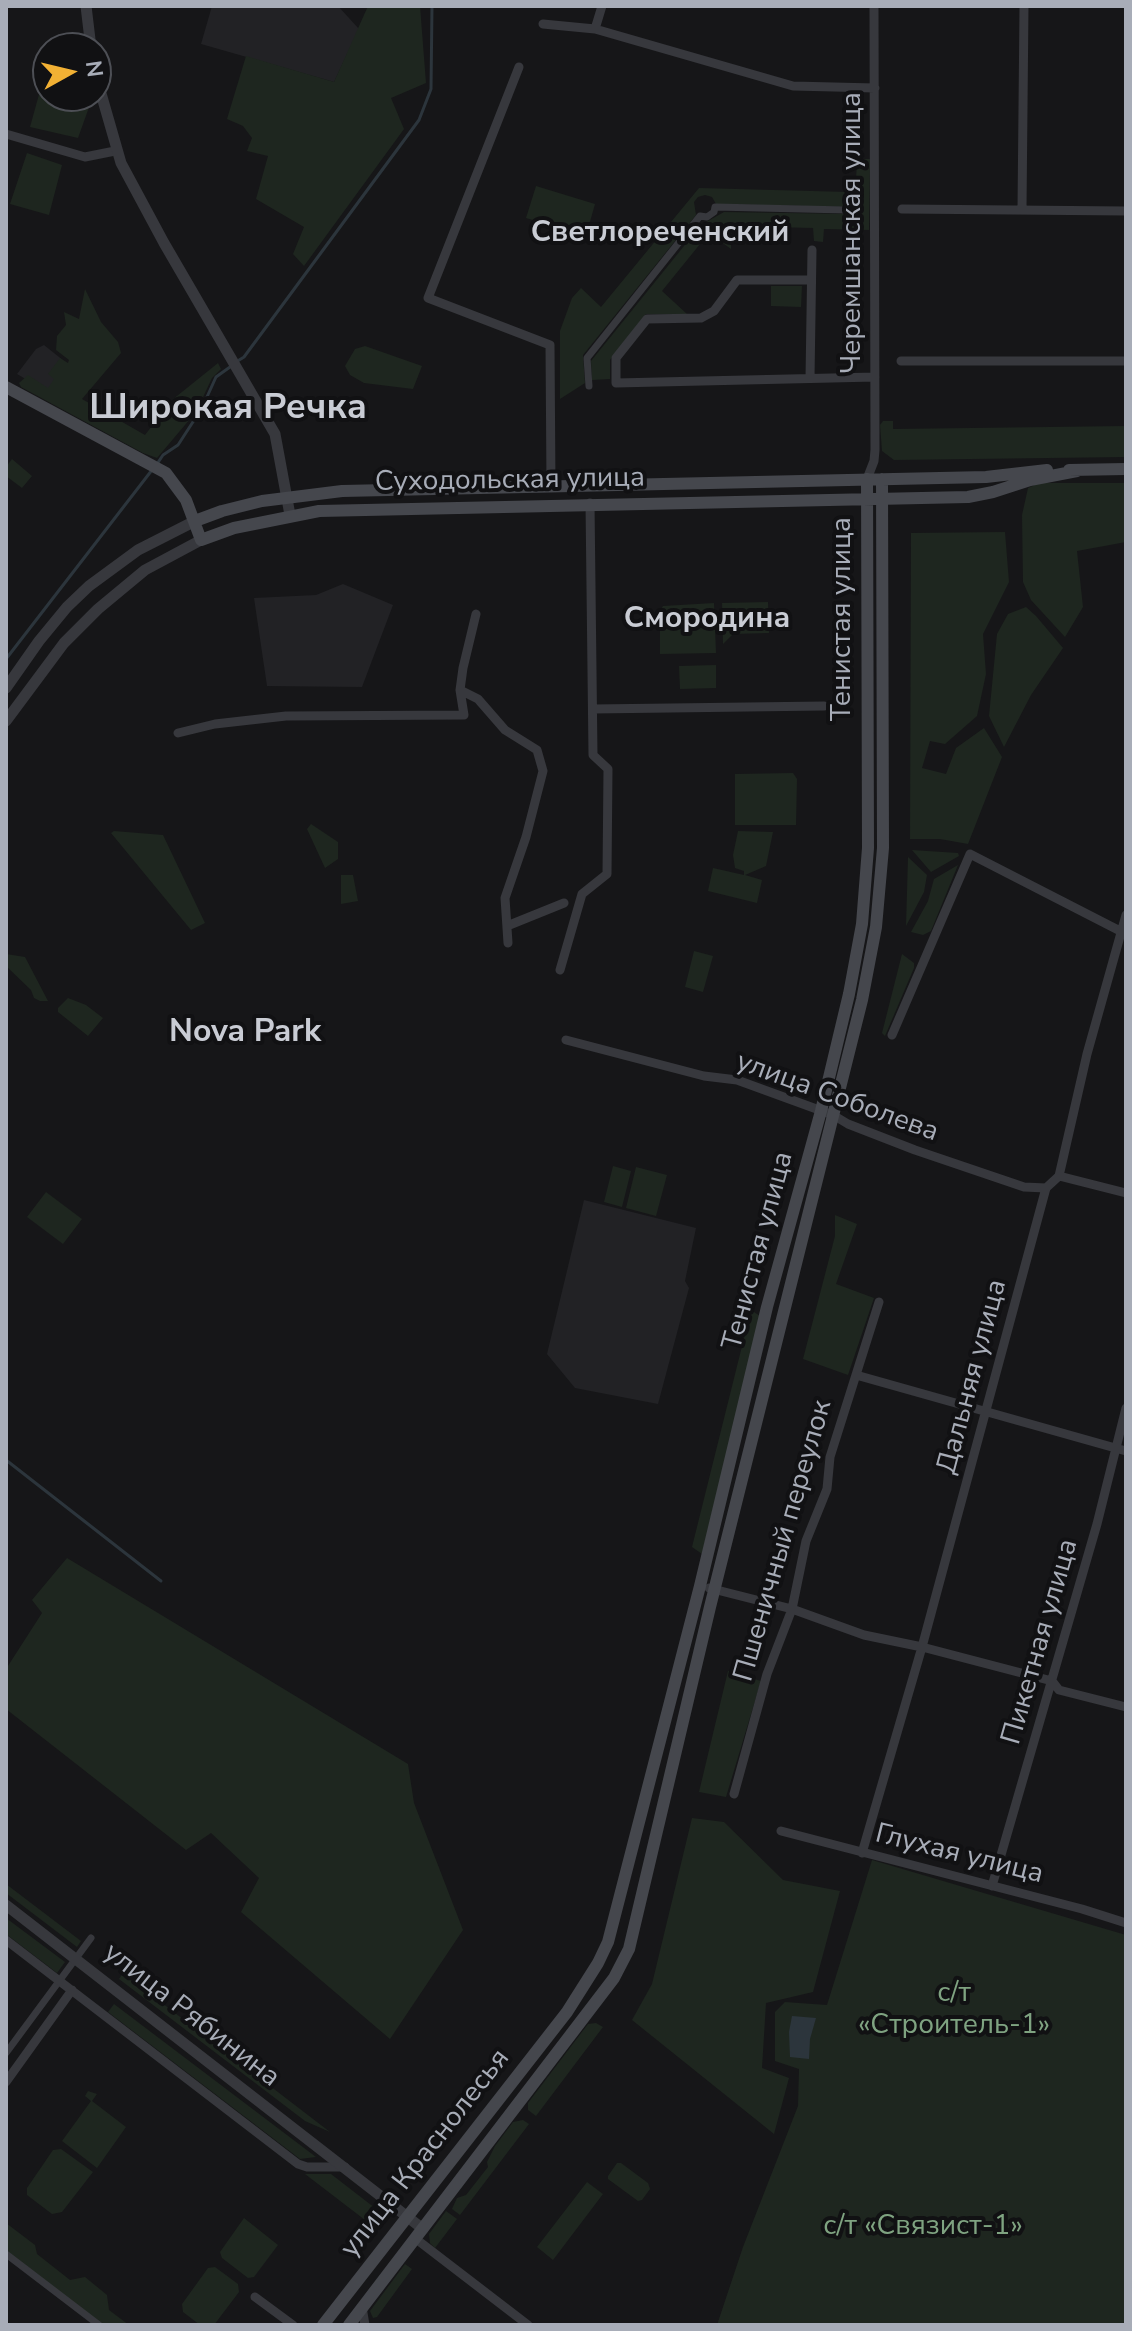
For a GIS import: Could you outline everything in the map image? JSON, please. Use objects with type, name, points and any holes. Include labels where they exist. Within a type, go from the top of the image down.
[{"type":"main road","points":[[6,387],[166,473],[186,500],[201,540]]},
{"type":"main road","name":"Суходольская улица","points":[[195,521],[222,511],[288,497],[342,491],[986,477],[1030,471],[1126,469]]},
{"type":"main road","name":"Суходольская улица","points":[[201,540],[234,528],[290,515],[356,509],[981,495],[1030,480],[1077,471]]},
{"type":"main road","name":"Тенистая улица","points":[[595,2003],[614,1978],[629,1949],[827,1113],[862,924],[868,848],[867,479]]},
{"type":"main road","name":"Тенистая улица","points":[[567,2012],[608,1942],[700,1586],[767,1307],[862,1000],[876,927],[882,864],[882,479]]},
{"type":"main road","name":"улица Краснолесья","points":[[349,2325],[595,2003]]},
{"type":"main road","name":"улица Краснолесья","points":[[323,2325],[567,2012]]},
{"type":"street","points":[[86,6],[89,32]]},
{"type":"street","points":[[595,29],[602,6]]},
{"type":"street","name":"Черемшанская улица","points":[[867,479],[874,461],[874,6]]},
{"type":"street","points":[[1022,209],[1024,6]]},
{"type":"street","points":[[543,24],[595,29],[793,86],[875,88]]},
{"type":"street","points":[[519,67],[428,298],[550,345],[551,486]]},
{"type":"street","points":[[105,112],[115,151],[164,243],[275,434],[290,515]]},
{"type":"street","points":[[6,134],[85,157],[115,151]]},
{"type":"street","points":[[589,386],[587,358],[700,216],[707,217],[715,207],[846,210]]},
{"type":"street","points":[[902,209],[1126,211]]},
{"type":"street","points":[[810,378],[812,250]]},
{"type":"street","points":[[811,280],[737,280],[714,311],[701,318],[647,319],[616,358],[616,383],[875,377]]},
{"type":"street","points":[[901,361],[1126,361]]},
{"type":"street","name":"Черемшанская улица","points":[[874,461],[882,479]]},
{"type":"street","points":[[560,970],[582,894],[607,874],[608,769],[593,755],[590,503]]},
{"type":"street","points":[[6,688],[39,641],[89,586],[138,550],[195,521]]},
{"type":"street","points":[[6,721],[64,643],[98,609],[145,570],[201,540]]},
{"type":"street","points":[[178,733],[215,724],[286,716],[464,715],[460,690],[476,614]]},
{"type":"street","points":[[460,690],[478,699],[505,730],[537,750],[543,771],[526,837],[505,898],[508,943]]},
{"type":"street","points":[[593,709],[824,706]]},
{"type":"street","points":[[892,1035],[970,854],[1124,933]]},
{"type":"street","points":[[507,926],[564,903]]},
{"type":"street","points":[[1046,1188],[1059,1176],[1087,1054],[1124,933],[1126,915]]},
{"type":"street","name":"улица Соболева","points":[[566,1040],[704,1076],[737,1080],[915,1150],[1024,1187],[1046,1188]]},
{"type":"street","points":[[1059,1176],[1126,1193]]},
{"type":"street","name":"Дальняя улица","points":[[862,1853],[922,1647],[1046,1188]]},
{"type":"street","name":"Пшеничный переулок","points":[[734,1794],[767,1674],[792,1609],[806,1541],[827,1489],[830,1457],[879,1302]]},
{"type":"street","points":[[856,1375],[1126,1451]]},
{"type":"street","name":"Пикетная улица","points":[[992,1886],[1097,1524],[1126,1408]]},
{"type":"street","points":[[700,1586],[792,1609],[864,1635],[1052,1681],[1059,1690],[1126,1707]]},
{"type":"street","name":"Глухая улица","points":[[781,1831],[1126,1923]]},
{"type":"street","name":"улица Рябинина","points":[[6,1905],[408,2216],[420,2234],[451,2267],[528,2325]]},
{"type":"street","points":[[6,2053],[91,1938]]},
{"type":"street","name":"улица Рябинина","points":[[6,1940],[298,2164],[307,2167],[345,2167]]},
{"type":"street","points":[[6,2082],[72,1990]]},
{"type":"street","points":[[6,2254],[99,2325]]},
{"type":"street","points":[[255,2297],[293,2325]]},
{"type":"street","points":[[362,2307],[365,2325]]},
{"type":"shaded area","points":[[212,6],[338,6],[359,29],[334,82],[201,44]]},
{"type":"shaded area","points":[[44,345],[84,377],[63,401],[17,374],[36,349]]},
{"type":"shaded area","points":[[343,584],[393,605],[362,687],[267,686],[254,598],[316,595]]},
{"type":"shaded area","points":[[584,1200],[696,1228],[685,1281],[689,1288],[658,1404],[575,1388],[547,1354]]},
{"type":"shaded area","points":[[792,2016],[816,2018],[809,2059],[790,2057]]},
{"type":"green space","points":[[368,6],[420,6],[426,83],[391,98],[404,129],[304,266],[293,254],[304,227],[256,199],[268,156],[247,151],[252,138],[243,126],[227,119],[246,56],[334,82]]},
{"type":"green space","points":[[34,112],[87,112],[78,138],[30,127]]},
{"type":"green space","points":[[27,153],[62,165],[49,215],[10,204]]},
{"type":"green space","points":[[857,159],[870,159],[869,230],[824,229],[823,242],[814,241],[813,228],[731,226],[731,249],[709,233],[662,291],[687,314],[646,314],[610,360],[610,379],[592,380],[591,361],[701,225],[724,212],[849,214],[850,207],[716,204],[712,197],[698,197],[694,202],[696,215],[583,355],[585,383],[560,399],[560,331],[572,298],[581,288],[601,307],[699,188],[849,192],[849,184],[856,180]]},
{"type":"green space","points":[[536,186],[595,204],[586,236],[526,218]]},
{"type":"green space","points":[[771,286],[802,286],[801,307],[771,306]]},
{"type":"green space","points":[[85,289],[101,322],[118,342],[121,353],[82,399],[145,435],[172,400],[218,363],[221,369],[212,378],[196,412],[157,458],[21,387],[19,383],[28,375],[48,388],[54,379],[48,374],[60,358],[68,363],[69,360],[56,350],[57,336],[66,325],[64,312],[79,319]]},
{"type":"green space","points":[[365,346],[422,366],[413,389],[364,383],[350,375],[345,366],[355,349]]},
{"type":"green space","points":[[883,421],[893,421],[893,429],[1126,426],[1126,457],[894,460],[882,451],[880,425]]},
{"type":"green space","points":[[12,459],[32,476],[22,488],[6,476],[6,467]]},
{"type":"green space","points":[[1039,483],[1126,483],[1126,542],[1077,551],[1083,607],[1065,637],[1031,600],[1023,582],[1022,515],[1028,488]]},
{"type":"green space","points":[[1005,532],[1009,582],[983,634],[986,674],[977,716],[945,744],[930,741],[922,768],[946,774],[956,748],[984,728],[1002,757],[968,844],[940,839],[910,839],[911,533]]},
{"type":"green space","points":[[768,602],[769,633],[733,634],[723,644],[722,603]]},
{"type":"green space","points":[[714,603],[716,653],[660,654],[660,611],[663,606]]},
{"type":"green space","points":[[1026,607],[1063,648],[1031,695],[1004,747],[989,716],[997,634],[1008,614]]},
{"type":"green space","points":[[716,665],[716,688],[680,689],[679,666]]},
{"type":"green space","points":[[793,773],[797,779],[796,825],[735,825],[735,774]]},
{"type":"green space","points":[[311,824],[338,842],[338,859],[325,868],[307,829]]},
{"type":"green space","points":[[738,831],[773,832],[766,866],[745,875],[762,880],[757,903],[708,891],[713,868],[744,875],[744,871],[735,868],[733,855]]},
{"type":"green space","points":[[111,833],[163,835],[205,923],[191,930]]},
{"type":"green space","points":[[912,850],[958,853],[959,856],[931,872]]},
{"type":"green space","points":[[908,857],[927,875],[924,892],[906,926]]},
{"type":"green space","points":[[958,865],[931,931],[923,935],[911,932],[928,901],[934,879]]},
{"type":"green space","points":[[341,875],[353,875],[358,901],[341,904]]},
{"type":"green space","points":[[694,951],[713,956],[703,992],[685,987]]},
{"type":"green space","points":[[6,954],[25,957],[48,1001],[34,998],[31,990],[6,966]]},
{"type":"green space","points":[[902,954],[914,963],[914,968],[885,1036],[882,1033]]},
{"type":"green space","points":[[68,998],[86,1005],[103,1018],[88,1036],[58,1012]]},
{"type":"green space","points":[[613,1166],[631,1171],[622,1207],[604,1202]]},
{"type":"green space","points":[[636,1167],[667,1175],[656,1216],[626,1208]]},
{"type":"green space","points":[[46,1192],[82,1219],[63,1244],[27,1217]]},
{"type":"green space","points":[[835,1215],[857,1224],[836,1284],[874,1298],[848,1375],[803,1359],[835,1236]]},
{"type":"green space","points":[[751,1310],[760,1316],[702,1554],[692,1547]]},
{"type":"green space","points":[[67,1558],[408,1764],[414,1803],[463,1930],[390,2039],[241,1912],[259,1878],[211,1833],[186,1850],[6,1709],[6,1669],[42,1613],[32,1600]]},
{"type":"green space","points":[[728,1671],[761,1681],[726,1797],[699,1792]]},
{"type":"green space","points":[[692,1818],[724,1822],[783,1880],[840,1891],[813,1992],[766,2003],[762,2068],[789,2078],[774,2134],[632,2020],[652,1984]]},
{"type":"green space","points":[[872,1860],[1126,1935],[1126,2325],[717,2325],[743,2247],[798,2106],[799,2069],[775,2061],[775,2012],[785,2002],[827,2005]]},
{"type":"green space","points":[[6,1884],[81,1941],[77,1947],[6,1893]]},
{"type":"green space","points":[[6,1918],[65,1962],[57,1973],[6,1934]]},
{"type":"green space","points":[[123,1973],[330,2132],[305,2121],[119,1979]]},
{"type":"green space","points":[[114,2004],[316,2157],[300,2159],[108,2012]]},
{"type":"green space","points":[[596,2023],[603,2027],[536,2116],[528,2110],[528,2103],[588,2024]]},
{"type":"green space","points":[[88,2091],[97,2094],[92,2101],[126,2127],[97,2168],[62,2141],[91,2101],[85,2096]]},
{"type":"green space","points":[[523,2120],[529,2124],[460,2215],[452,2209],[457,2198],[466,2195],[488,2167],[487,2162],[495,2146],[513,2122]]},
{"type":"green space","points":[[61,2149],[93,2172],[62,2212],[52,2214],[27,2195],[27,2188],[53,2150]]},
{"type":"green space","points":[[617,2163],[648,2183],[650,2189],[642,2200],[638,2201],[608,2179]]},
{"type":"green space","points":[[305,2174],[331,2174],[375,2208],[365,2220]]},
{"type":"green space","points":[[587,2182],[603,2194],[553,2260],[537,2247]]},
{"type":"green space","points":[[446,2211],[457,2219],[435,2248],[430,2243],[429,2234]]},
{"type":"green space","points":[[244,2218],[278,2245],[254,2277],[248,2278],[222,2258],[220,2252]]},
{"type":"green space","points":[[6,2223],[35,2245],[37,2254],[70,2280],[85,2277],[107,2295],[109,2310],[129,2325],[103,2325],[6,2251]]},
{"type":"green space","points":[[405,2264],[412,2269],[377,2317],[373,2318],[370,2311]]},
{"type":"green space","points":[[215,2267],[238,2284],[239,2292],[214,2325],[200,2325],[183,2312],[182,2304],[208,2268]]},
{"type":"waterway","points":[[236,362],[244,357],[419,120],[431,89],[432,6]]},
{"type":"waterway","points":[[157,464],[163,455],[178,445],[202,408],[216,377],[230,367]]},
{"type":"waterway","points":[[6,659],[152,470]]},
{"type":"waterway","points":[[6,1460],[161,1581]]},
{"type":"district","name":"Светлореченский","points":[[660,234]]},
{"type":"district","name":"Широкая Речка","points":[[228,409]]},
{"type":"district","name":"Смородина","points":[[707,620]]},
{"type":"district","name":"Nova Park","points":[[245,1033]]},
{"type":"park label","name":"с/т «Строитель-1»","points":[[954,2010]]},
{"type":"park label","name":"с/т «Связист-1»","points":[[923,2227]]}]
